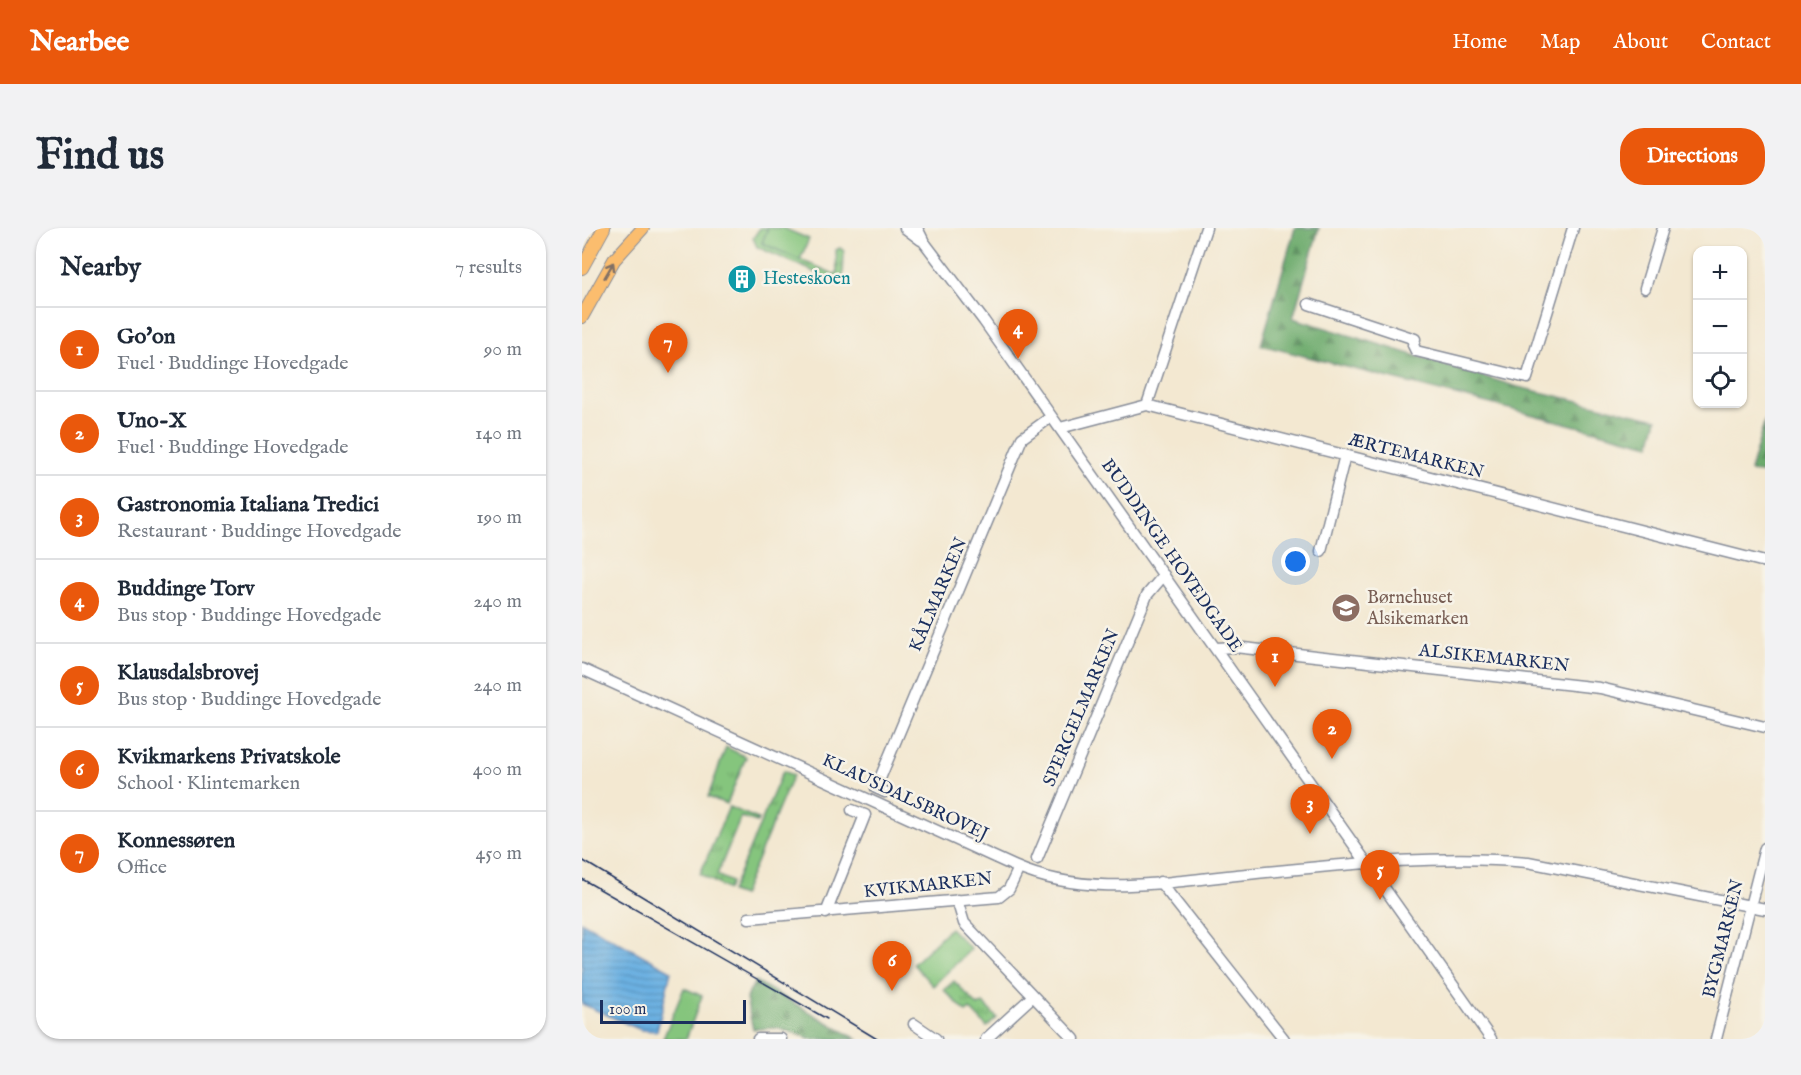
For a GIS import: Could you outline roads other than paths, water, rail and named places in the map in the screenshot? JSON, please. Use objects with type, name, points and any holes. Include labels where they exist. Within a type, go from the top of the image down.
[{"type":"main road","points":[[582,268],[604,228]]},
{"type":"main road","points":[[582,317],[614,260],[643,228]]},
{"type":"street","name":"BUDDINGE HOVEDGADE","points":[[905,228],[924,242]]},
{"type":"street","name":"BUDDINGE HOVEDGADE","points":[[917,228],[924,242],[984,321],[1491,1039]]},
{"type":"street","points":[[1147,405],[1206,228]]},
{"type":"street","points":[[1309,304],[1415,339],[1413,345],[1416,351],[1527,378],[1573,228]]},
{"type":"street","points":[[1645,288],[1663,228]]},
{"type":"street","name":"ÆRTEMARKEN","points":[[1060,429],[1147,405],[1765,562]]},
{"type":"street","name":"KÅLMARKEN","points":[[885,792],[876,788],[1022,438],[1051,417]]},
{"type":"street","points":[[1321,551],[1345,456]]},
{"type":"street","name":"SPERGELMARKEN","points":[[1037,859],[1147,595],[1164,575]]},
{"type":"street","name":"ALSIKEMARKEN","points":[[1216,648],[1246,648],[1600,688],[1765,727]]},
{"type":"street","name":"KLAUSDALSBROVEJ","points":[[582,669],[1019,868],[1080,886],[1106,887],[1448,857],[1528,862],[1765,909]]},
{"type":"street","name":"KVIKMARKEN","points":[[826,913],[865,815],[852,810]]},
{"type":"street","name":"BYGMARKEN","points":[[1716,1039],[1765,848]]},
{"type":"street","name":"KVIKMARKEN","points":[[749,918],[826,913],[1005,894],[1019,868]]},
{"type":"street","points":[[1160,882],[1284,1039]]},
{"type":"street","points":[[957,900],[964,923],[1074,1039]]},
{"type":"street","points":[[986,1039],[1033,996]]},
{"type":"street","points":[[914,1024],[936,1039]]},
{"type":"street","points":[[758,1039],[781,1039]]},
{"type":"water","points":[[582,922],[671,971],[657,1031],[641,1030],[582,1004]]},
{"type":"tram line","points":[[582,860],[877,1039]]},
{"type":"tram line","points":[[582,879],[827,1019]]},
{"type":"place","name":"Hesteskoen","points":[[742,279]]},
{"type":"place","name":"Buddinge Torv","points":[[1018,359]]},
{"type":"place","name":"Konnessøren","points":[[668,373]]},
{"type":"place","name":"Børnehuset Alsikemarken","points":[[1346,608]]},
{"type":"place","name":"Go'on","points":[[1275,687]]},
{"type":"place","name":"Uno-X","points":[[1332,759]]},
{"type":"place","name":"Gastronomia Italiana Tredici","points":[[1310,834]]},
{"type":"place","name":"Klausdalsbrovej","points":[[1380,900]]},
{"type":"place","name":"Kvikmarkens Privatskole","points":[[892,991]]}]
